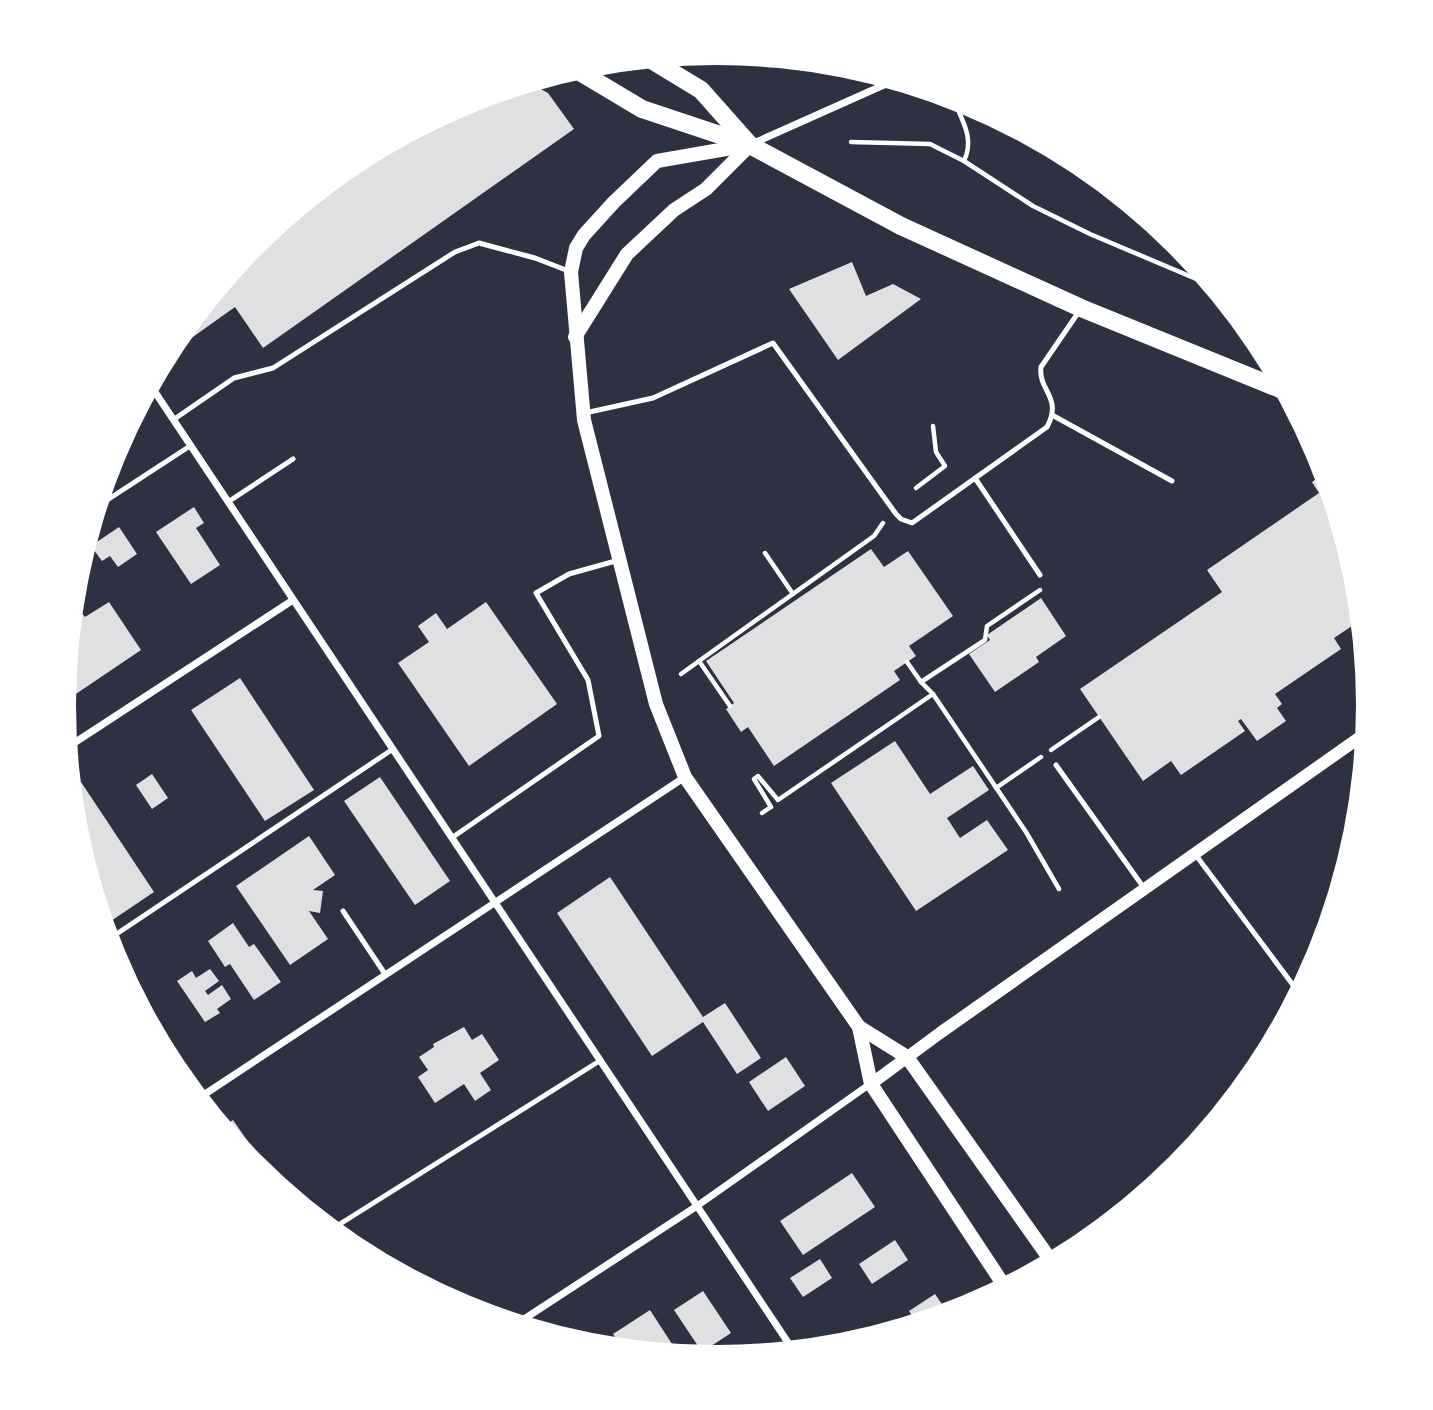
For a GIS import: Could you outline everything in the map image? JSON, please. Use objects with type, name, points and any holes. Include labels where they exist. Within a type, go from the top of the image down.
[{"type":"main road","points":[[663,67],[701,90],[750,145]]},
{"type":"main road","points":[[589,78],[642,109],[750,145],[901,226],[1082,308],[1271,385]]},
{"type":"main road","points":[[750,145],[657,161],[584,235],[576,248],[571,272],[583,413],[656,704],[685,777],[859,1027],[871,1083],[1000,1279]]},
{"type":"main road","points":[[575,337],[627,254],[674,210],[706,189],[750,145]]},
{"type":"main road","points":[[859,1027],[907,1057],[1046,1253]]},
{"type":"street","points":[[750,145],[880,87]]},
{"type":"street","points":[[157,395],[787,1341]]},
{"type":"street","points":[[78,741],[293,600]]},
{"type":"street","points":[[528,1316],[697,1206],[1355,741]]},
{"type":"street","points":[[207,1093],[685,777]]},
{"type":"lane","points":[[173,420],[234,378],[273,368],[455,253],[479,243],[535,258],[571,272]]},
{"type":"lane","points":[[583,413],[653,398],[773,343],[901,519],[912,523],[1047,427],[1053,405],[1040,374],[1041,367],[1082,308]]},
{"type":"lane","points":[[1052,415],[1172,481]]},
{"type":"lane","points":[[110,498],[190,446]]},
{"type":"lane","points":[[228,502],[293,459]]},
{"type":"lane","points":[[975,478],[1040,575]]},
{"type":"lane","points":[[453,837],[599,736],[588,680],[536,593],[569,573],[620,560]]},
{"type":"lane","points":[[118,933],[393,749]]},
{"type":"lane","points":[[1056,765],[1145,889]]},
{"type":"lane","points":[[1195,854],[1293,984]]},
{"type":"lane","points":[[343,911],[385,974]]},
{"type":"lane","points":[[341,1223],[601,1060]]},
{"type":"path","points":[[959,112],[970,140],[970,149],[964,161]]},
{"type":"path","points":[[851,142],[930,144],[964,161],[1044,212],[1193,277]]},
{"type":"path","points":[[916,488],[945,466],[936,452],[933,426]]},
{"type":"path","points":[[681,674],[874,536],[883,522]]},
{"type":"path","points":[[765,553],[793,594]]},
{"type":"path","points":[[921,682],[985,640],[988,626],[1047,585]]},
{"type":"path","points":[[699,661],[730,706]]},
{"type":"path","points":[[907,662],[933,694],[1026,832],[1059,889]]},
{"type":"path","points":[[762,813],[771,807],[754,779],[758,776],[778,800],[933,694]]},
{"type":"building","points":[[542,90],[548,93],[574,129],[263,348],[235,307],[193,337],[235,283],[294,224],[361,173],[433,131],[471,113]]},
{"type":"building","points":[[852,262],[866,296],[893,284],[921,299],[838,360],[789,289]]},
{"type":"building","points":[[1316,480],[1323,499],[1344,580],[1352,626],[1334,638],[1341,649],[1275,694],[1282,704],[1277,708],[1286,721],[1257,741],[1241,719],[1238,721],[1245,731],[1181,775],[1171,761],[1143,781],[1080,689],[1222,592],[1207,570],[1319,493],[1312,482]]},
{"type":"building","points":[[194,507],[204,523],[196,528],[220,565],[191,584],[156,532]]},
{"type":"building","points":[[119,527],[137,554],[118,567],[110,556],[102,561],[95,552],[97,542]]},
{"type":"building","points":[[871,549],[884,567],[908,551],[953,616],[909,646],[916,656],[894,671],[900,680],[774,766],[748,727],[741,732],[726,709],[734,703],[706,661]]},
{"type":"building","points":[[1041,598],[1066,636],[1036,657],[1039,662],[995,692],[969,654],[990,640],[987,635]]},
{"type":"building","points":[[109,602],[141,650],[77,694],[83,615],[85,617]]},
{"type":"building","points":[[486,602],[557,704],[469,766],[398,663],[429,642],[418,626],[436,613],[447,629]]},
{"type":"building","points":[[240,678],[314,790],[265,821],[191,710]]},
{"type":"building","points":[[895,741],[930,794],[973,766],[989,790],[947,818],[960,838],[987,820],[1008,850],[916,911],[831,783]]},
{"type":"building","points":[[152,774],[168,798],[152,809],[136,785]]},
{"type":"building","points":[[380,777],[450,881],[415,905],[344,801]]},
{"type":"building","points":[[81,783],[154,892],[113,919],[98,871]]},
{"type":"building","points":[[309,836],[335,875],[313,890],[323,891],[320,913],[309,911],[328,939],[290,965],[236,886]]},
{"type":"building","points":[[610,877],[703,1017],[725,1003],[761,1058],[737,1074],[703,1022],[652,1056],[557,913]]},
{"type":"building","points":[[233,923],[249,947],[254,944],[281,982],[254,1000],[230,964],[225,967],[208,941]]},
{"type":"building","points":[[210,969],[219,981],[205,991],[208,995],[222,985],[231,999],[217,1009],[220,1013],[205,1022],[177,981],[192,971],[196,978]]},
{"type":"building","points":[[464,1027],[472,1040],[482,1034],[499,1060],[480,1073],[491,1090],[475,1101],[464,1084],[435,1103],[418,1077],[428,1070],[419,1057],[434,1047],[433,1044]]},
{"type":"building","points":[[786,1057],[805,1086],[768,1111],[749,1082]]},
{"type":"building","points":[[233,1120],[246,1139],[235,1127],[231,1122]]},
{"type":"building","points":[[852,1173],[875,1207],[803,1255],[780,1221]]},
{"type":"building","points":[[895,1240],[908,1260],[872,1284],[859,1264]]},
{"type":"building","points":[[820,1259],[832,1278],[803,1297],[790,1278]]},
{"type":"building","points":[[703,1291],[731,1333],[713,1345],[697,1345],[674,1310]]},
{"type":"building","points":[[935,1294],[942,1304],[911,1314],[909,1311]]},
{"type":"building","points":[[650,1310],[672,1344],[633,1340],[615,1337],[613,1334]]}]
